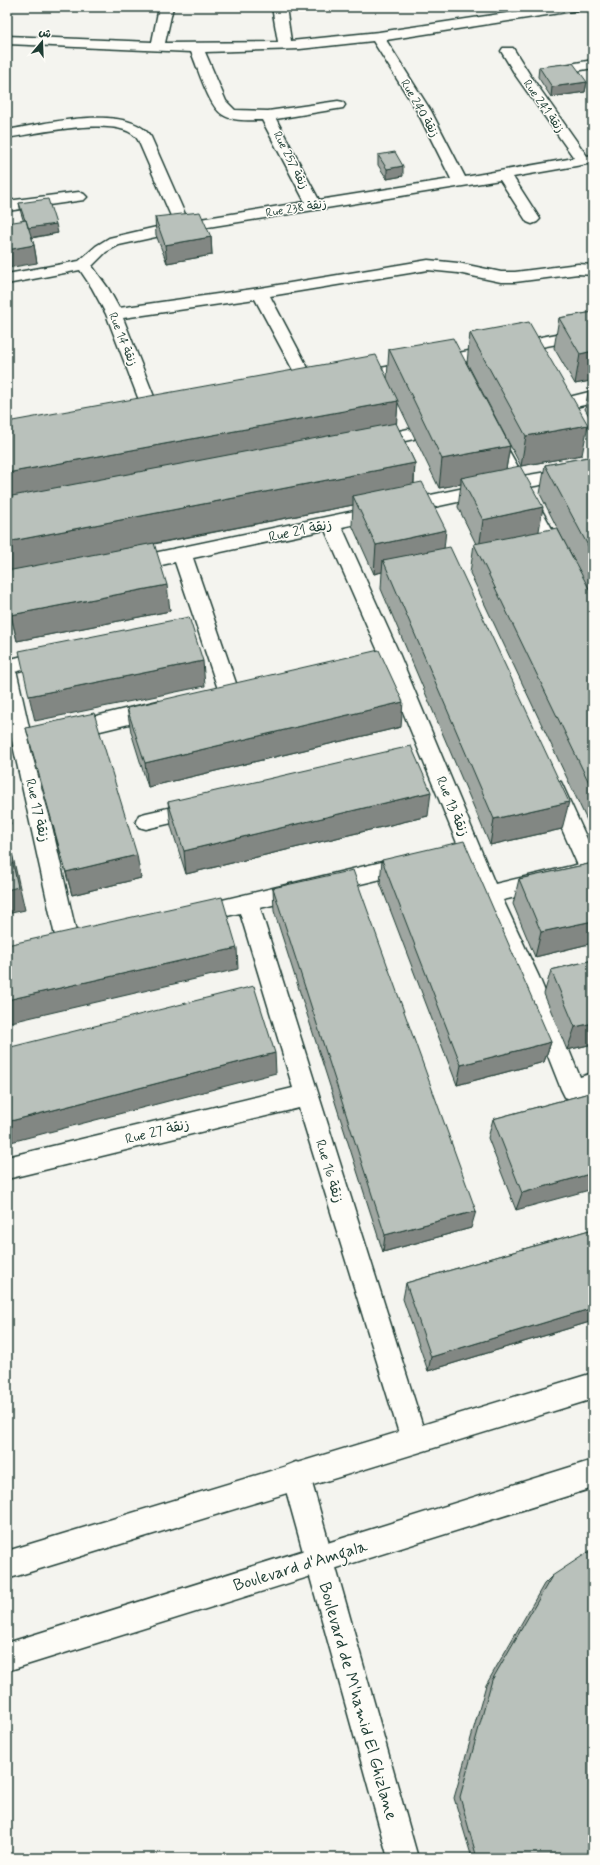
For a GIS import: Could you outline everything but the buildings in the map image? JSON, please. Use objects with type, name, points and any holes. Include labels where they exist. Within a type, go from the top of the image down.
[{"type":"street","points":[[158,46],[166,7]]},
{"type":"street","points":[[279,7],[285,45]]},
{"type":"street","points":[[480,7],[490,19]]},
{"type":"street","points":[[7,40],[196,47],[285,45],[377,36],[573,7]]},
{"type":"street","name":"Rue 240 زنقة","points":[[377,36],[424,111],[460,182]]},
{"type":"street","points":[[196,47],[219,102],[225,111],[238,116],[268,115],[338,106]]},
{"type":"street","name":"Rue 241 زنقة","points":[[508,51],[523,76],[588,160]]},
{"type":"street","points":[[523,76],[593,64]]},
{"type":"street","name":"Rue 257 زنقة","points":[[268,115],[314,205]]},
{"type":"street","points":[[7,134],[90,122],[112,121],[124,123],[134,128],[142,134],[162,175],[183,226]]},
{"type":"street","name":"Rue 238 زنقة","points":[[84,265],[101,249],[114,241],[183,226],[588,160]]},
{"type":"street","points":[[504,174],[532,219]]},
{"type":"street","points":[[7,206],[79,197]]},
{"type":"street","points":[[7,279],[84,265]]},
{"type":"street","name":"Rue 14 زنقة","points":[[84,265],[100,288],[114,314],[153,416]]},
{"type":"street","points":[[114,314],[260,293],[428,265],[458,268],[501,277],[515,277],[578,269],[593,270]]},
{"type":"street","points":[[260,293],[318,385],[455,367],[593,332]]},
{"type":"street","points":[[567,403],[593,397]]},
{"type":"street","points":[[486,425],[565,569]]},
{"type":"street","points":[[354,446],[408,435]]},
{"type":"street","name":"Rue 21 زنقة","points":[[114,569],[518,483],[593,470]]},
{"type":"street","name":"Rue 13 زنقة","points":[[330,523],[380,653],[424,757],[471,849],[489,894],[528,977],[583,1086]]},
{"type":"street","points":[[182,554],[196,620],[229,692]]},
{"type":"street","points":[[7,667],[68,652]]},
{"type":"street","name":"Rue 17 زنقة","points":[[7,674],[68,945]]},
{"type":"street","points":[[23,742],[178,704]]},
{"type":"street","points":[[489,894],[592,871],[545,769]]},
{"type":"street","points":[[146,821],[215,805]]},
{"type":"street","points":[[449,854],[471,849]]},
{"type":"street","points":[[178,919],[427,860]]},
{"type":"street","name":"Rue 16 زنقة","points":[[247,902],[414,1440]]},
{"type":"street","points":[[45,950],[90,940]]},
{"type":"street","name":"Rue 27 زنقة","points":[[7,1168],[307,1095]]},
{"type":"street","points":[[7,1565],[593,1386]]},
{"type":"street","name":"Boulevard d'Amgala","points":[[7,1657],[593,1474]]},
{"type":"street","name":"Boulevard de M'hamid El Ghizlane","points":[[296,1476],[403,1858]]}]
